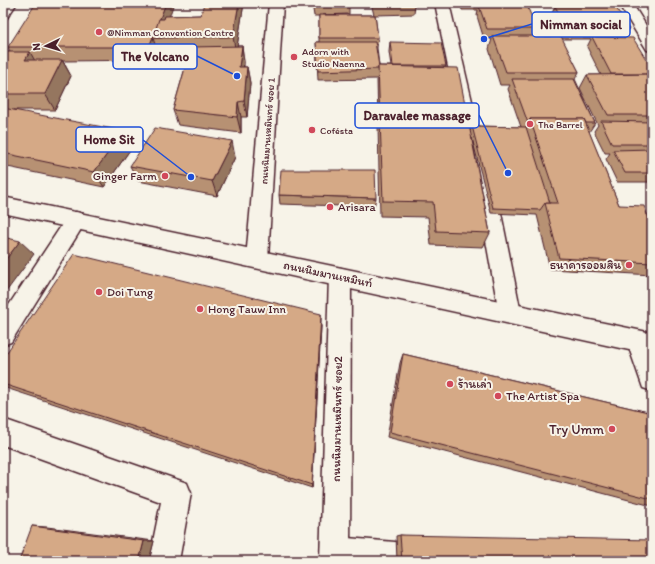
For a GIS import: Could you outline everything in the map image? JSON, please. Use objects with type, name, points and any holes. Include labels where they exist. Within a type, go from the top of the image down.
[{"type":"street","name":"ถนนนิมมานเหมินทร์ ซอย 1","points":[[257,259],[276,3]]},
{"type":"street","points":[[442,3],[470,131],[491,213],[510,314]]},
{"type":"street","points":[[625,3],[652,47]]},
{"type":"street","name":"ถนนนิมมานเหมินท์","points":[[3,205],[645,343]]},
{"type":"street","points":[[3,334],[76,220]]},
{"type":"street","name":"ถนนนิมมานเหมินทร์ ซอย2","points":[[335,555],[340,277]]},
{"type":"street","points":[[645,343],[652,379]]},
{"type":"street","points":[[3,432],[177,493],[164,561]]},
{"type":"lane","points":[[3,16],[12,3]]},
{"type":"lane","points":[[335,555],[436,557]]},
{"type":"building","name":"@Nimman Convention Centre","points":[[36,3],[166,3],[149,47],[8,47]]},
{"type":"building","points":[[204,3],[239,3],[233,37],[153,38],[159,19],[164,19],[165,16],[201,15]]},
{"type":"building","points":[[374,3],[415,3],[415,4],[375,5]]},
{"type":"building","points":[[485,3],[486,4],[463,4]]},
{"type":"building","points":[[479,6],[527,6],[537,29],[487,29]]},
{"type":"building","points":[[555,6],[615,6],[629,29],[567,29]]},
{"type":"building","points":[[319,15],[375,15],[378,38],[319,38]]},
{"type":"building","points":[[493,36],[561,36],[579,72],[506,72]]},
{"type":"building","points":[[592,37],[633,38],[652,69],[652,74],[611,74]]},
{"type":"building","points":[[316,42],[375,42],[379,66],[378,69],[318,71]]},
{"type":"building","points":[[390,42],[441,43],[446,66],[393,66]]},
{"type":"building","points":[[242,46],[239,67],[247,67],[244,101],[238,102],[237,117],[173,110],[191,47]]},
{"type":"building","points":[[3,52],[30,52],[25,60],[62,60],[45,94],[3,94]]},
{"type":"building","points":[[378,66],[458,68],[490,233],[436,231],[433,202],[383,201]]},
{"type":"building","points":[[652,74],[652,115],[608,115],[587,75]]},
{"type":"building","points":[[512,79],[574,79],[595,123],[586,123],[584,119],[530,119],[528,123]]},
{"type":"building","points":[[3,108],[124,131],[94,172],[3,153]]},
{"type":"building","points":[[530,119],[584,119],[619,205],[644,206],[652,226],[652,263],[559,258],[545,203],[558,203]]},
{"type":"building","points":[[601,121],[652,122],[652,144],[612,144]]},
{"type":"building","points":[[472,126],[526,127],[550,203],[545,203],[540,210],[493,208]]},
{"type":"building","points":[[155,128],[232,141],[212,181],[130,166]]},
{"type":"building","points":[[652,149],[652,173],[625,173],[613,150]]},
{"type":"building","points":[[281,170],[375,170],[376,198],[279,195]]},
{"type":"building","points":[[3,237],[20,241],[3,263]]},
{"type":"building","points":[[74,254],[321,314],[312,485],[3,384],[3,358]]},
{"type":"building","points":[[403,354],[652,413],[652,499],[390,432]]},
{"type":"building","points":[[32,526],[144,541],[139,561],[19,561]]},
{"type":"building","points":[[400,535],[652,540],[652,561],[402,561]]},
{"type":"place","name":"@Nimman Convention Centre","points":[[99,32]]},
{"type":"place","name":"Nimman social","points":[[484,39]]},
{"type":"place","name":"Adorn with Studio Naenna","points":[[294,57]]},
{"type":"place","name":"The Volcano","points":[[237,76]]},
{"type":"place","name":"The Barrel","points":[[530,124]]},
{"type":"place","name":"Cofésta","points":[[312,130]]},
{"type":"place","name":"Daravalee massage","points":[[508,173]]},
{"type":"place","name":"Ginger Farm","points":[[165,176]]},
{"type":"place","name":"Home Sit","points":[[191,177]]},
{"type":"place","name":"Arisara","points":[[330,207]]},
{"type":"place","name":"ธนาคารออมสิน","points":[[629,265]]},
{"type":"place","name":"Doi Tung","points":[[99,292]]},
{"type":"place","name":"Hong Tauw Inn","points":[[200,309]]},
{"type":"place","name":"ร้านเล่า","points":[[450,384]]},
{"type":"place","name":"The Artist Spa","points":[[498,396]]},
{"type":"place","name":"Try Umm","points":[[612,429]]}]
